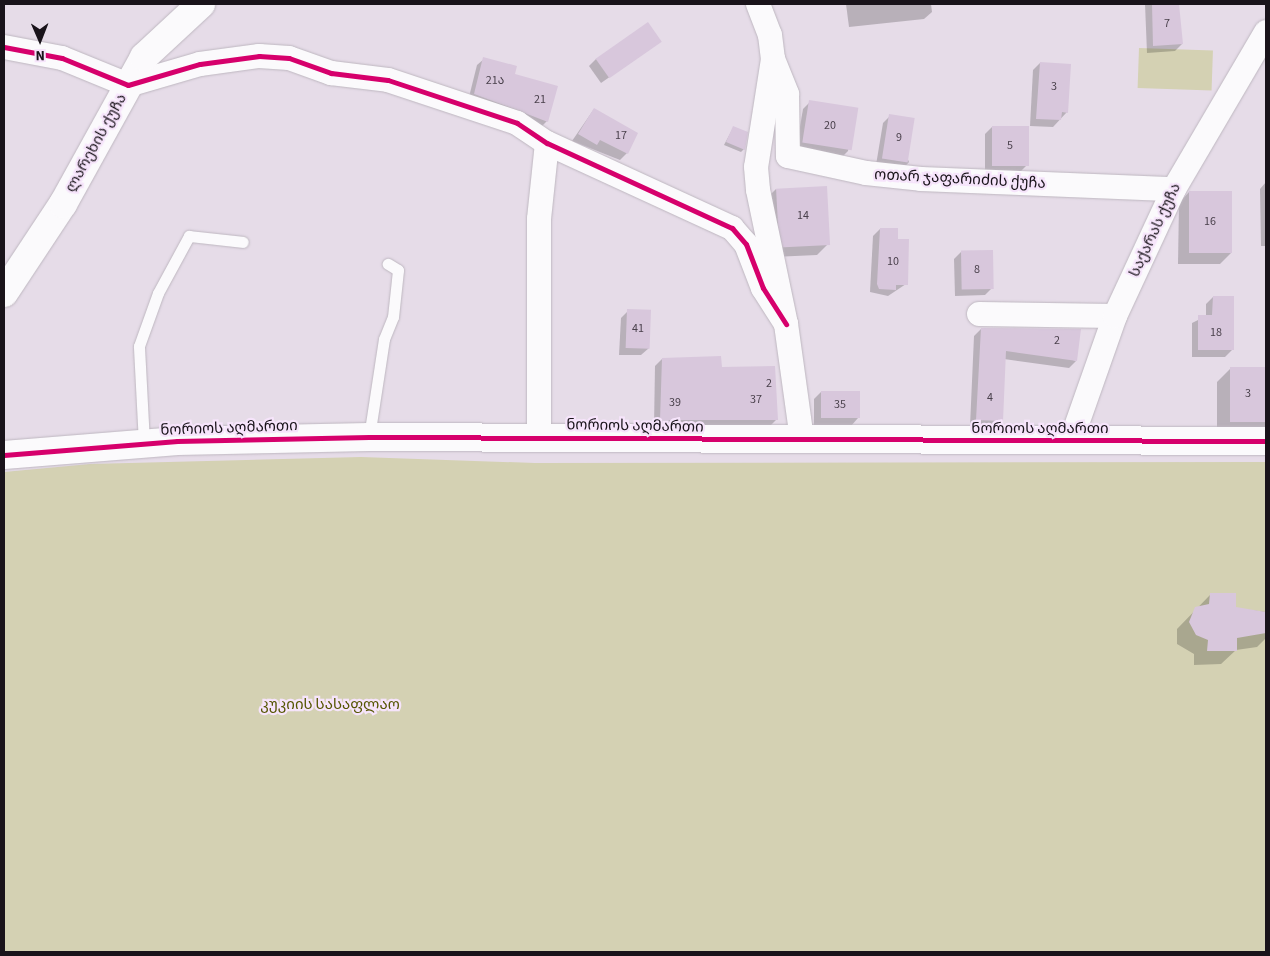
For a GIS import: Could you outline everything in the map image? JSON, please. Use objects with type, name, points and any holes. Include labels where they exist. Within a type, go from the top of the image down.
[{"type":"street","name":"ლარეხის ქუჩა","points":[[4,293],[63,204],[144,57],[202,4]]},
{"type":"street","points":[[758,4],[770,35],[773,58],[756,167],[786,324],[802,440]]},
{"type":"street","name":"საქარას ქუჩა","points":[[1071,441],[1116,316],[1174,189],[1257,66],[1266,32]]},
{"type":"street","points":[[4,47],[62,58],[128,85],[200,64],[260,56],[289,58],[331,73],[388,80],[517,123],[547,143],[732,228],[746,244],[763,288],[786,324]]},
{"type":"street","name":"ოთარ ჯაფარიძის ქუჩა","points":[[773,58],[787,94],[788,156],[866,173],[921,179],[1174,189]]},
{"type":"street","points":[[539,437],[539,219],[547,143]]},
{"type":"street","points":[[979,314],[1116,316]]},
{"type":"street","name":"ნორიოს აღმართი","points":[[4,455],[144,444],[369,437],[1266,441]]},
{"type":"lane","points":[[144,444],[138,346],[158,292],[189,236],[243,242]]},
{"type":"lane","points":[[369,437],[384,339],[393,316],[398,270],[388,264]]},
{"type":"green space","points":[[1139,48],[1213,51],[1212,91],[1138,88]]},
{"type":"green space","name":"კუკიის სასაფლაო","points":[[361,457],[535,463],[1266,462],[1266,952],[4,952],[4,472],[90,464]]},
{"type":"building","points":[[1152,4],[1179,4],[1183,44],[1153,46]]},
{"type":"building","points":[[648,22],[662,42],[609,78],[596,59]]},
{"type":"building","points":[[483,57],[517,66],[515,74],[558,86],[548,122],[474,94]]},
{"type":"building","points":[[1040,62],[1071,64],[1068,113],[1062,112],[1061,120],[1036,119]]},
{"type":"building","points":[[809,100],[858,108],[852,150],[802,142]]},
{"type":"building","points":[[594,108],[638,133],[628,154],[600,140],[597,145],[578,134]]},
{"type":"building","points":[[889,114],[915,118],[908,163],[882,158]]},
{"type":"building","points":[[733,126],[748,132],[745,150],[726,142]]},
{"type":"building","points":[[992,126],[1029,126],[1029,166],[992,166]]},
{"type":"building","points":[[827,186],[830,245],[779,248],[776,189]]},
{"type":"building","points":[[1189,191],[1232,191],[1232,253],[1189,253]]},
{"type":"building","points":[[880,228],[898,228],[898,239],[909,239],[908,285],[896,285],[896,290],[879,289],[877,284]]},
{"type":"building","points":[[993,250],[994,289],[962,290],[961,251]]},
{"type":"building","points":[[1213,296],[1234,296],[1234,350],[1198,350],[1198,315],[1212,315]]},
{"type":"building","points":[[627,309],[651,310],[650,349],[626,348]]},
{"type":"building","points":[[981,328],[1081,329],[1077,361],[1006,351],[1003,421],[976,420]]},
{"type":"building","points":[[721,356],[722,367],[775,366],[778,420],[660,420],[662,358]]},
{"type":"building","points":[[1230,367],[1266,367],[1266,422],[1230,422]]},
{"type":"building","points":[[821,391],[860,391],[860,418],[821,418]]},
{"type":"building","points":[[1210,593],[1236,593],[1236,607],[1266,612],[1266,633],[1237,638],[1237,651],[1207,651],[1208,640],[1196,635],[1189,622],[1195,607],[1209,604]]},
{"type":"cycle path","points":[[4,47],[62,58],[128,85],[200,64],[259,56],[289,58],[331,73],[388,80],[517,123],[547,143],[732,228],[746,244],[763,288],[786,324]]},
{"type":"cycle path","points":[[4,455],[177,441],[369,437],[1266,441]]}]
